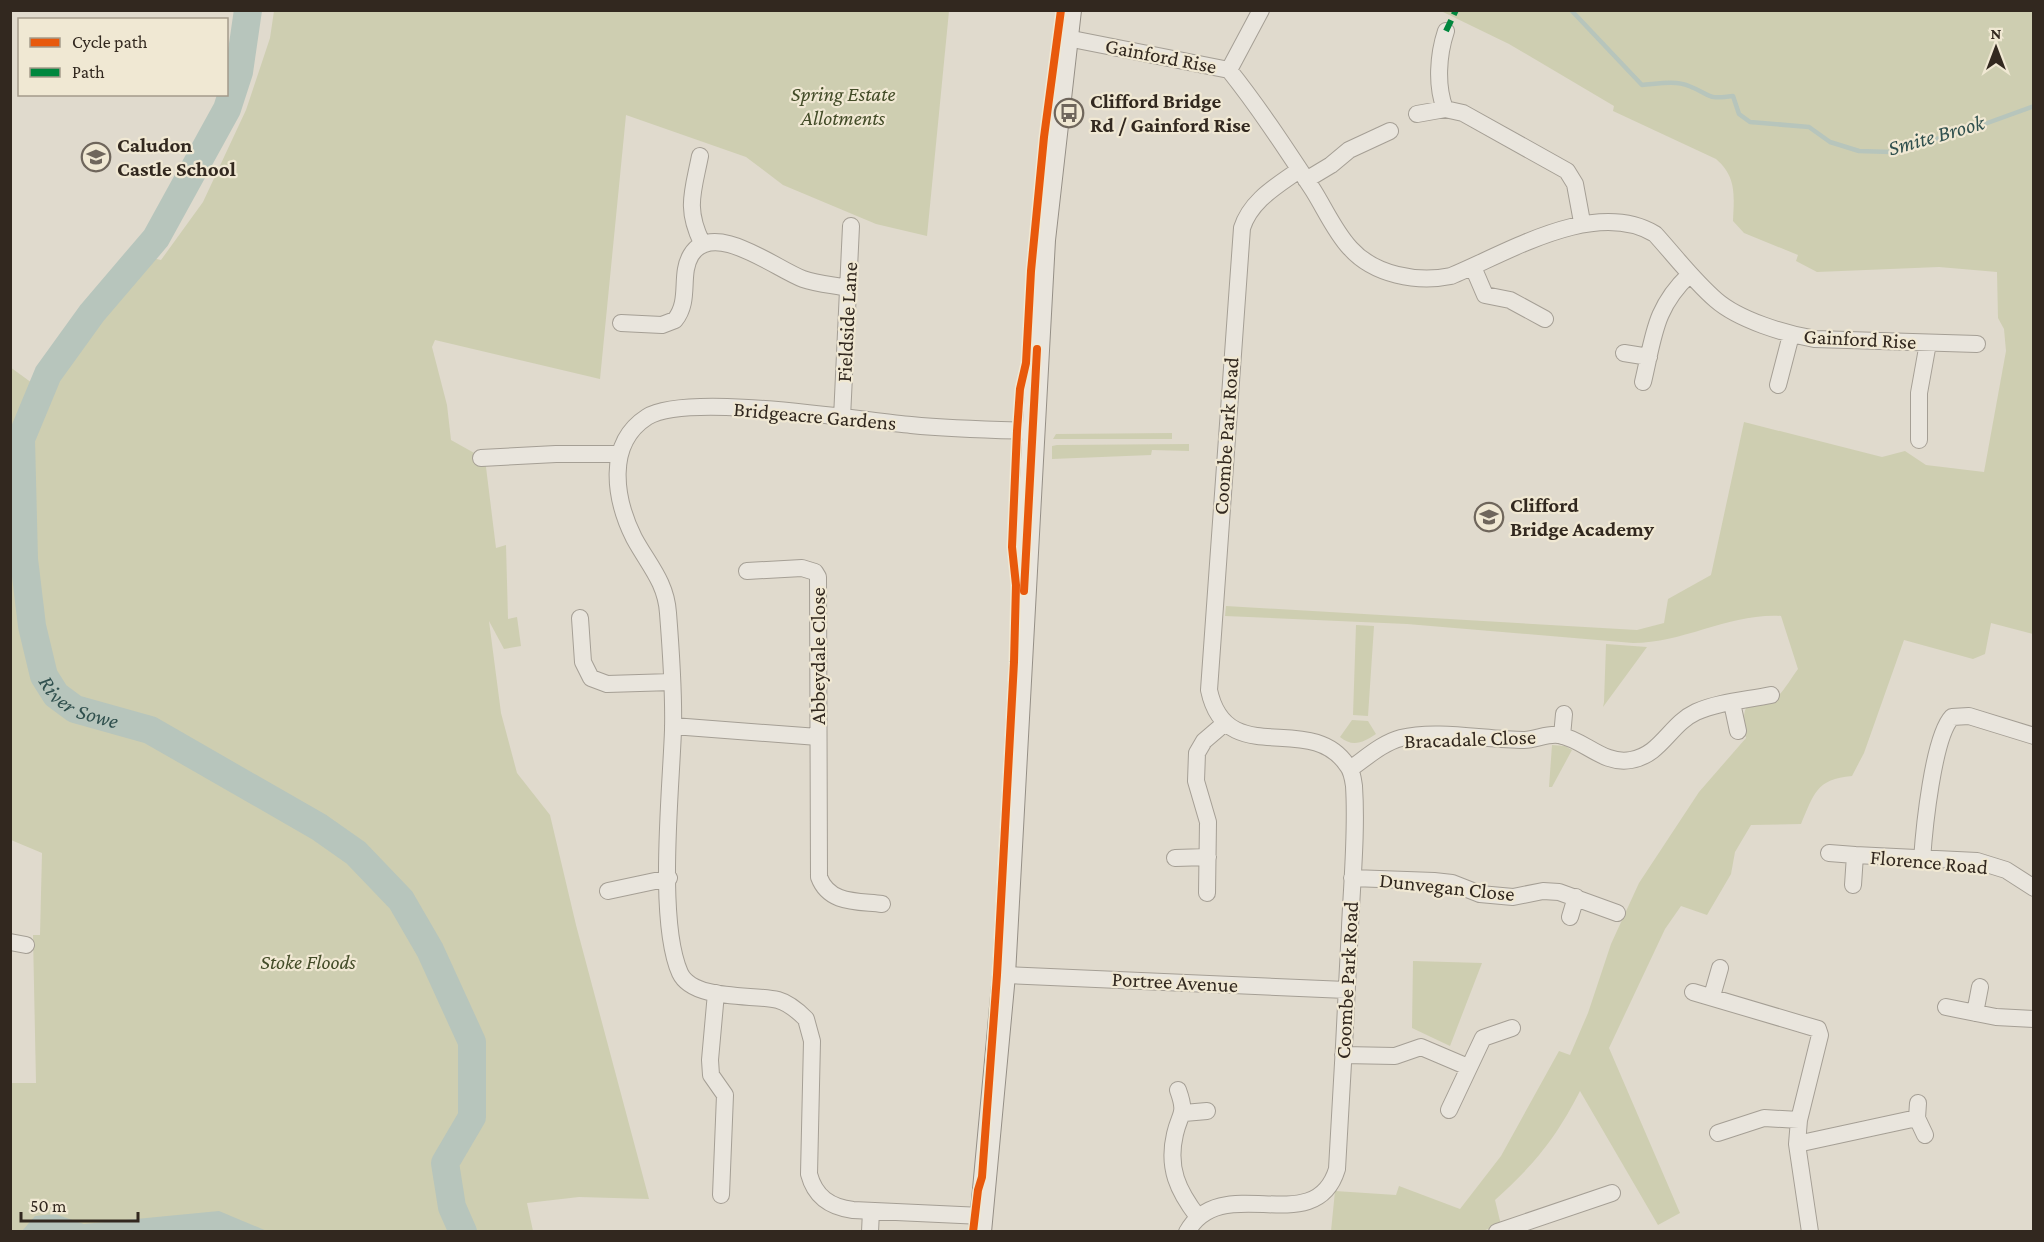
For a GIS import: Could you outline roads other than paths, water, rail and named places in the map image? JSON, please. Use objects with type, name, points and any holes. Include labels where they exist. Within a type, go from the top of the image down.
[{"type":"main road","points":[[981,1224],[1004,975],[1044,240],[1070,10]]},
{"type":"street","points":[[1229,70],[1261,10]]},
{"type":"street","points":[[1445,109],[1439,95],[1442,44],[1446,31]]},
{"type":"street","name":"Gainford Rise","points":[[1067,38],[1229,70],[1268,119],[1350,248],[1374,267],[1394,274],[1433,280],[1473,267],[1582,222],[1598,220],[1643,226],[1655,234],[1717,301],[1736,312],[1791,335],[1815,339],[1977,344]]},
{"type":"street","points":[[1417,114],[1434,109],[1463,113],[1567,171],[1575,184],[1582,222]]},
{"type":"street","points":[[1303,175],[1390,131]]},
{"type":"street","points":[[700,156],[691,209],[692,219],[702,243]]},
{"type":"street","name":"Coombe Park Road","points":[[1225,723],[1212,706],[1209,690],[1242,228],[1245,216],[1260,199],[1303,175]]},
{"type":"street","name":"Fieldside Lane","points":[[842,418],[851,226]]},
{"type":"street","points":[[702,243],[722,243],[754,254],[802,278],[848,288]]},
{"type":"street","points":[[621,323],[662,325],[675,320],[684,301],[687,261],[702,243]]},
{"type":"street","points":[[1473,267],[1485,295],[1510,300],[1545,318]]},
{"type":"street","points":[[1643,382],[1658,317],[1671,292],[1690,274]]},
{"type":"street","name":"Gainford Rise","points":[[1778,385],[1791,335]]},
{"type":"street","name":"Gainford Rise","points":[[1919,440],[1919,393],[1928,343]]},
{"type":"street","points":[[1624,353],[1649,357]]},
{"type":"street","name":"Bridgeacre Gardens","points":[[981,1224],[833,1206],[818,1194],[811,1182],[808,1165],[811,1033],[806,1018],[780,1001],[716,993],[688,983],[679,972],[671,935],[669,878],[673,726],[666,597],[656,571],[635,538],[627,520],[618,485],[619,454],[626,436],[636,425],[655,413],[671,408],[767,410],[966,430],[1033,431]]},
{"type":"street","points":[[481,458],[556,454],[619,454]]},
{"type":"street","name":"Abbeydale Close","points":[[747,571],[802,568],[815,572],[818,577],[817,868],[826,892],[838,898],[882,904]]},
{"type":"street","points":[[580,618],[584,662],[591,678],[607,684],[672,682]]},
{"type":"street","name":"Bracadale Close","points":[[1350,769],[1385,745],[1400,738],[1421,736],[1527,741],[1550,735],[1562,736],[1609,759],[1628,761],[1643,758],[1656,749],[1679,723],[1696,712],[1772,695]]},
{"type":"street","points":[[1732,703],[1738,731]]},
{"type":"street","name":"Bracadale Close","points":[[1562,736],[1564,714]]},
{"type":"street","points":[[1922,860],[1924,824],[1943,732],[1952,717],[1969,716],[2034,736]]},
{"type":"street","points":[[1207,893],[1208,822],[1196,781],[1197,753],[1204,741],[1225,723],[1250,736],[1322,742],[1338,753],[1350,769]]},
{"type":"street","name":"Abbeydale Close","points":[[673,726],[818,737]]},
{"type":"street","name":"Coombe Park Road","points":[[1198,1217],[1210,1209],[1226,1205],[1292,1210],[1310,1205],[1334,1184],[1338,1169],[1352,878],[1354,789],[1350,769]]},
{"type":"street","name":"Florence Road","points":[[1829,853],[1922,860],[1977,861],[2006,870],[2034,888]]},
{"type":"street","name":"Florence Road","points":[[1853,885],[1854,855]]},
{"type":"street","points":[[1175,858],[1208,857]]},
{"type":"street","points":[[608,891],[669,878]]},
{"type":"street","name":"Dunvegan Close","points":[[1352,878],[1452,883],[1480,894],[1513,897],[1543,891],[1576,897],[1617,913]]},
{"type":"street","points":[[1570,917],[1576,897]]},
{"type":"street","points":[[1712,996],[1720,968]]},
{"type":"street","name":"Portree Avenue","points":[[1004,975],[1346,990]]},
{"type":"street","points":[[1975,1013],[1980,987]]},
{"type":"street","points":[[1693,992],[1818,1029],[1820,1035],[1799,1120],[1797,1144],[1810,1232]]},
{"type":"street","points":[[716,993],[710,1060],[711,1075],[723,1089],[725,1104],[721,1195]]},
{"type":"street","points":[[1946,1007],[1975,1013],[2034,1019]]},
{"type":"street","points":[[1449,1110],[1483,1038],[1512,1028]]},
{"type":"street","points":[[1343,1055],[1395,1056],[1421,1047],[1468,1067]]},
{"type":"street","points":[[1178,1090],[1184,1113],[1174,1136],[1173,1178],[1182,1196],[1198,1217],[1187,1232]]},
{"type":"street","points":[[1797,1144],[1917,1110],[1925,1135]]},
{"type":"street","points":[[1184,1113],[1207,1111]]},
{"type":"street","points":[[1718,1134],[1764,1118],[1799,1120]]},
{"type":"street","points":[[1497,1232],[1612,1192]]},
{"type":"street","points":[[870,1232],[871,1211]]},
{"type":"waterway","name":"River Sowe","points":[[248,10],[239,72],[227,109],[156,238],[92,313],[48,374],[21,439],[24,559],[32,626],[44,676],[56,695],[75,709],[150,730],[319,827],[356,853],[401,900],[430,950],[472,1042],[472,1117],[445,1163],[452,1207],[463,1232]]},
{"type":"waterway","name":"Smite Brook","points":[[1571,10],[1642,85],[1678,83],[1713,97],[1733,96],[1739,114],[1750,122],[1809,127],[1830,142],[1859,151],[1891,152],[1968,130],[2034,106]]},
{"type":"place","name":"Clifford Bridge Rd / Gainford Rise","points":[[1069,113]]},
{"type":"place","name":"Caludon Castle School","points":[[96,157]]},
{"type":"place","name":"Clifford Bridge Academy","points":[[1489,517]]},
{"type":"park label","name":"Spring Estate Allotments","points":[[843,106]]},
{"type":"park label","name":"Stoke Floods","points":[[308,962]]}]
